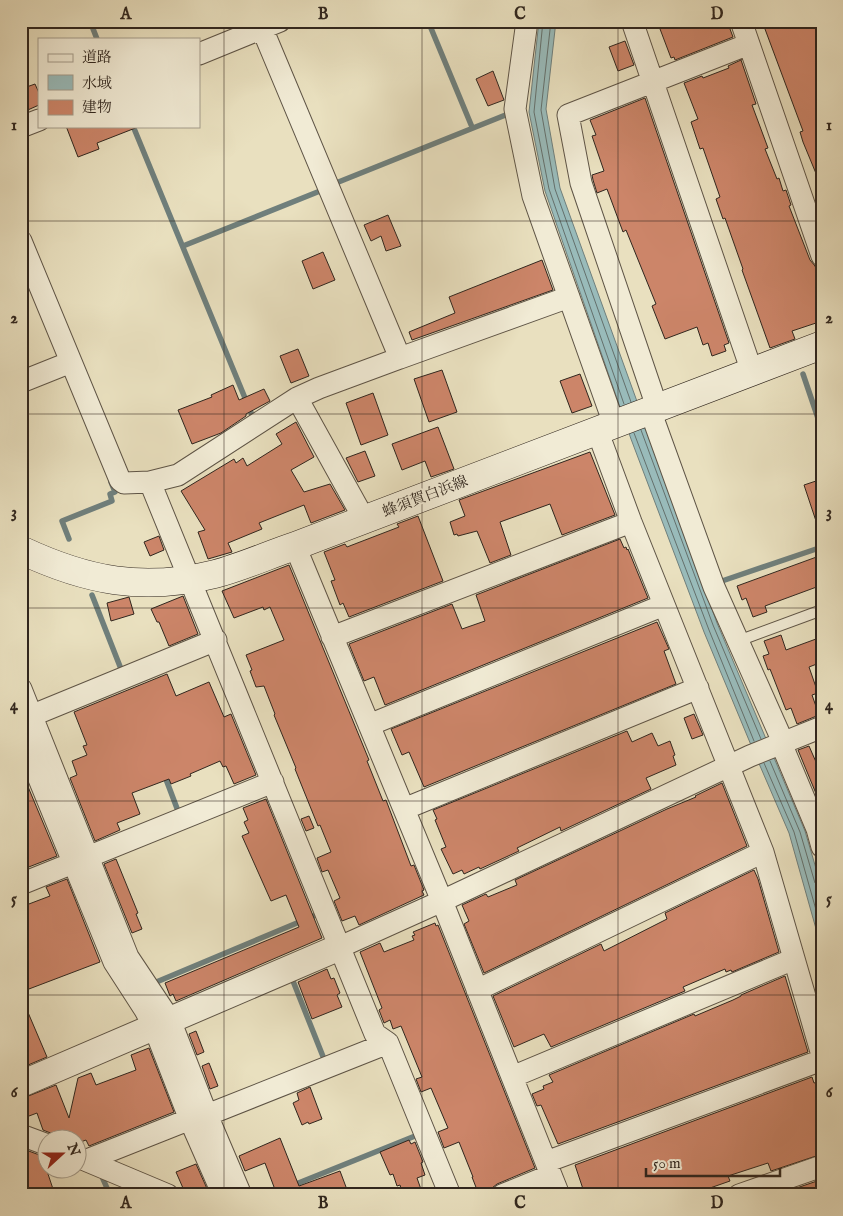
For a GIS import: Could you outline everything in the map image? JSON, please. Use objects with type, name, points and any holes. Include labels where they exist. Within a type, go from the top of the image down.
[{"type":"main road","name":"蜂須賀白浜線","points":[[21,550],[68,570],[113,581],[136,583],[191,579],[217,573],[295,546],[822,345]]},
{"type":"street","points":[[527,21],[515,109],[533,196],[569,297],[610,425],[631,522],[763,852],[822,1055]]},
{"type":"street","points":[[632,21],[752,372]]},
{"type":"street","points":[[741,21],[822,256]]},
{"type":"street","points":[[200,54],[267,24],[400,358]]},
{"type":"street","points":[[749,44],[568,115],[582,183],[651,410],[714,587],[817,829],[822,847]]},
{"type":"street","points":[[21,127],[38,120]]},
{"type":"street","points":[[21,241],[120,480],[124,483],[150,482],[178,475],[297,398],[319,388],[569,297]]},
{"type":"street","points":[[21,382],[71,362]]},
{"type":"street","points":[[297,398],[364,519]]},
{"type":"street","points":[[150,482],[375,1034],[388,1043],[450,1195]]},
{"type":"street","points":[[332,637],[631,522]]},
{"type":"street","points":[[295,546],[442,901],[552,1177]]},
{"type":"street","points":[[369,725],[664,605]]},
{"type":"street","points":[[26,722],[216,640]]},
{"type":"street","points":[[404,808],[698,688]]},
{"type":"street","points":[[21,689],[26,722],[81,860],[162,1024],[200,1116],[241,1195]]},
{"type":"street","points":[[21,1084],[340,947],[750,756],[822,727]]},
{"type":"street","points":[[21,884],[273,782]]},
{"type":"street","points":[[477,990],[763,852]]},
{"type":"street","points":[[512,1076],[794,959]]},
{"type":"street","points":[[88,1156],[200,1116],[388,1043]]},
{"type":"street","points":[[502,1195],[552,1177],[822,1060]]},
{"type":"street","points":[[200,1116],[223,1195]]},
{"type":"street","points":[[21,1135],[38,1141]]},
{"type":"street","points":[[88,1161],[168,1195]]},
{"type":"street","points":[[738,1195],[822,1166]]},
{"type":"lane","points":[[738,641],[822,610]]},
{"type":"water","points":[[539,21],[556,21],[546,109],[560,188],[717,623],[805,831],[822,889],[822,950],[789,833],[704,632],[631,439],[545,191],[529,112]]},
{"type":"building","points":[[657,21],[727,21],[733,37],[675,60],[674,57],[671,58]]},
{"type":"building","points":[[762,21],[822,21],[822,188],[803,142],[800,132],[803,131]]},
{"type":"building","points":[[625,41],[634,65],[618,71],[609,47]]},
{"type":"building","points":[[741,60],[756,104],[752,105],[768,148],[765,149],[783,191],[786,190],[791,205],[789,206],[810,260],[815,266],[822,284],[822,321],[792,331],[795,339],[770,348],[725,218],[723,219],[716,199],[720,197],[703,148],[700,149],[691,122],[698,119],[684,83],[729,68],[728,66]]},
{"type":"building","points":[[493,71],[504,100],[488,106],[476,79]]},
{"type":"building","points":[[35,84],[38,91],[38,105],[21,113],[21,89]]},
{"type":"building","points":[[645,98],[729,343],[724,345],[726,351],[712,356],[708,343],[703,345],[697,327],[665,339],[652,306],[656,304],[626,230],[623,232],[607,189],[597,193],[593,180],[592,175],[604,171],[592,136],[596,135],[590,120]]},
{"type":"building","points":[[67,128],[135,128],[97,143],[99,149],[78,157]]},
{"type":"building","points":[[388,215],[401,246],[386,251],[381,236],[371,241],[364,225]]},
{"type":"building","points":[[323,252],[335,280],[313,289],[302,261]]},
{"type":"building","points":[[542,260],[553,290],[412,340],[409,332],[455,313],[449,297]]},
{"type":"building","points":[[298,349],[309,376],[291,383],[280,356]]},
{"type":"building","points":[[442,370],[457,412],[429,422],[414,379]]},
{"type":"building","points":[[580,374],[592,406],[572,413],[560,381]]},
{"type":"building","points":[[233,385],[239,400],[264,389],[270,401],[246,414],[246,416],[221,433],[192,444],[178,410],[212,397],[211,395]]},
{"type":"building","points":[[373,393],[388,435],[361,445],[346,403]]},
{"type":"building","points":[[296,422],[314,457],[291,470],[304,492],[330,484],[345,510],[311,523],[304,505],[259,523],[262,529],[228,543],[232,552],[208,559],[198,532],[205,530],[181,491],[234,459],[236,463],[243,458],[247,466],[282,444],[276,434]]},
{"type":"building","points":[[438,427],[454,469],[431,477],[425,461],[402,470],[392,444]]},
{"type":"building","points":[[365,451],[375,476],[358,482],[346,458]]},
{"type":"building","points":[[590,452],[615,515],[562,535],[550,504],[500,522],[511,555],[490,563],[477,531],[458,536],[457,534],[454,535],[450,522],[465,516],[459,500]]},
{"type":"building","points":[[822,479],[822,530],[819,530],[804,485]]},
{"type":"building","points":[[418,516],[443,581],[349,617],[343,603],[340,605],[331,581],[335,580],[324,552],[345,544],[347,547],[399,527],[397,524]]},
{"type":"building","points":[[159,536],[164,550],[150,556],[144,542]]},
{"type":"building","points":[[620,539],[624,548],[628,549],[648,598],[385,705],[374,677],[364,681],[349,644],[452,604],[462,629],[485,621],[476,595]]},
{"type":"building","points":[[822,555],[822,585],[765,606],[767,612],[753,617],[746,598],[742,600],[737,586]]},
{"type":"building","points":[[289,565],[369,760],[367,761],[383,801],[386,800],[411,866],[414,865],[424,890],[422,891],[424,895],[359,925],[355,916],[342,921],[334,901],[340,898],[328,870],[322,872],[317,858],[331,852],[320,825],[318,826],[264,686],[256,687],[250,671],[252,670],[246,655],[284,640],[270,607],[264,610],[263,607],[234,618],[222,591]]},
{"type":"building","points":[[183,596],[198,634],[169,646],[159,622],[157,622],[151,609]]},
{"type":"building","points":[[129,597],[134,614],[111,621],[107,603]]},
{"type":"building","points":[[657,622],[669,649],[664,651],[676,684],[424,787],[409,752],[402,755],[391,729]]},
{"type":"building","points":[[781,635],[786,650],[816,639],[822,655],[822,662],[809,667],[818,693],[812,695],[819,715],[797,724],[791,708],[786,710],[763,656],[769,654],[764,641]]},
{"type":"building","points":[[167,674],[176,696],[209,682],[224,717],[231,714],[256,775],[234,784],[226,766],[223,767],[220,761],[171,784],[169,779],[132,793],[140,814],[117,823],[120,830],[95,841],[70,778],[77,775],[72,761],[87,755],[83,746],[87,745],[74,712]]},
{"type":"building","points":[[694,714],[703,735],[692,739],[684,718]]},
{"type":"building","points":[[627,731],[632,742],[652,733],[658,746],[670,741],[676,765],[646,778],[651,789],[561,831],[560,827],[517,848],[519,851],[480,869],[479,867],[464,874],[462,870],[453,874],[441,849],[446,847],[433,810]]},
{"type":"building","points":[[809,746],[816,762],[822,759],[822,808],[798,750]]},
{"type":"building","points":[[21,770],[57,856],[21,870]]},
{"type":"building","points":[[722,783],[747,846],[484,973],[464,924],[469,921],[462,905],[486,894],[488,897],[517,885],[515,880],[696,797]]},
{"type":"building","points":[[266,799],[322,938],[176,1001],[173,994],[170,996],[165,983],[299,927],[286,895],[271,901],[242,836],[249,833],[244,822],[248,820],[243,808]]},
{"type":"building","points":[[309,816],[314,828],[306,831],[301,819]]},
{"type":"building","points":[[116,859],[138,913],[136,914],[142,929],[132,933],[104,864]]},
{"type":"building","points":[[754,870],[779,952],[732,972],[731,970],[726,972],[725,969],[683,987],[685,991],[551,1047],[544,1034],[514,1047],[493,996],[601,944],[604,951],[667,919],[665,913]]},
{"type":"building","points":[[67,879],[100,962],[21,992],[21,907],[50,896],[46,887]]},
{"type":"building","points":[[435,923],[436,926],[438,925],[535,1168],[497,1184],[492,1188],[490,1195],[479,1195],[459,1142],[444,1148],[438,1132],[448,1128],[431,1088],[421,1092],[416,1079],[422,1077],[401,1026],[393,1029],[390,1020],[384,1023],[379,1010],[382,1008],[360,952],[380,943],[384,952],[414,940],[412,936],[415,935],[413,932]]},
{"type":"building","points":[[327,969],[331,979],[334,978],[340,993],[337,995],[342,1007],[312,1019],[298,982]]},
{"type":"building","points":[[785,976],[808,1052],[558,1144],[541,1105],[537,1106],[532,1094],[544,1089],[543,1086],[553,1082],[549,1075],[694,1014],[695,1016]]},
{"type":"building","points":[[21,996],[47,1057],[21,1068]]},
{"type":"building","points":[[196,1031],[204,1052],[197,1055],[189,1034]]},
{"type":"building","points":[[149,1048],[174,1112],[89,1146],[88,1128],[42,1128],[37,1113],[21,1119],[21,1099],[56,1085],[69,1118],[78,1078],[91,1073],[96,1085],[136,1070],[131,1055]]},
{"type":"building","points":[[209,1063],[218,1086],[210,1089],[202,1066]]},
{"type":"building","points":[[812,1077],[814,1083],[822,1081],[822,1154],[771,1171],[768,1163],[728,1176],[730,1181],[690,1195],[585,1195],[575,1165]]},
{"type":"building","points":[[310,1087],[322,1119],[302,1125],[293,1103],[299,1100],[297,1093]]},
{"type":"building","points":[[280,1138],[299,1186],[340,1171],[349,1195],[277,1195],[265,1163],[245,1171],[239,1156]]},
{"type":"building","points":[[409,1140],[411,1144],[415,1142],[423,1162],[421,1163],[425,1175],[417,1178],[423,1195],[403,1195],[400,1185],[397,1186],[393,1174],[390,1175],[380,1152]]},
{"type":"building","points":[[26,1150],[38,1154],[38,1178],[49,1178],[55,1195],[21,1195],[21,1152]]},
{"type":"building","points":[[196,1164],[209,1193],[205,1195],[186,1195],[176,1172]]},
{"type":"building","points":[[820,1180],[822,1195],[779,1194]]},
{"type":"waterway","points":[[90,21],[97,38]]},
{"type":"waterway","points":[[428,21],[472,127]]},
{"type":"waterway","points":[[336,183],[508,114]]},
{"type":"waterway","points":[[134,128],[252,415]]},
{"type":"waterway","points":[[183,246],[320,191]]},
{"type":"waterway","points":[[803,374],[822,430]]},
{"type":"waterway","points":[[69,539],[62,521],[112,501],[110,494],[115,492],[111,482]]},
{"type":"waterway","points":[[722,581],[822,547]]},
{"type":"waterway","points":[[92,595],[121,669]]},
{"type":"waterway","points":[[164,774],[178,811]]},
{"type":"waterway","points":[[154,983],[316,915]]},
{"type":"waterway","points":[[293,981],[324,1059]]},
{"type":"waterway","points":[[291,1186],[415,1136]]},
{"type":"waterway","points":[[103,1179],[110,1195]]},
{"type":"waterway","points":[[270,1195],[283,1190]]}]
